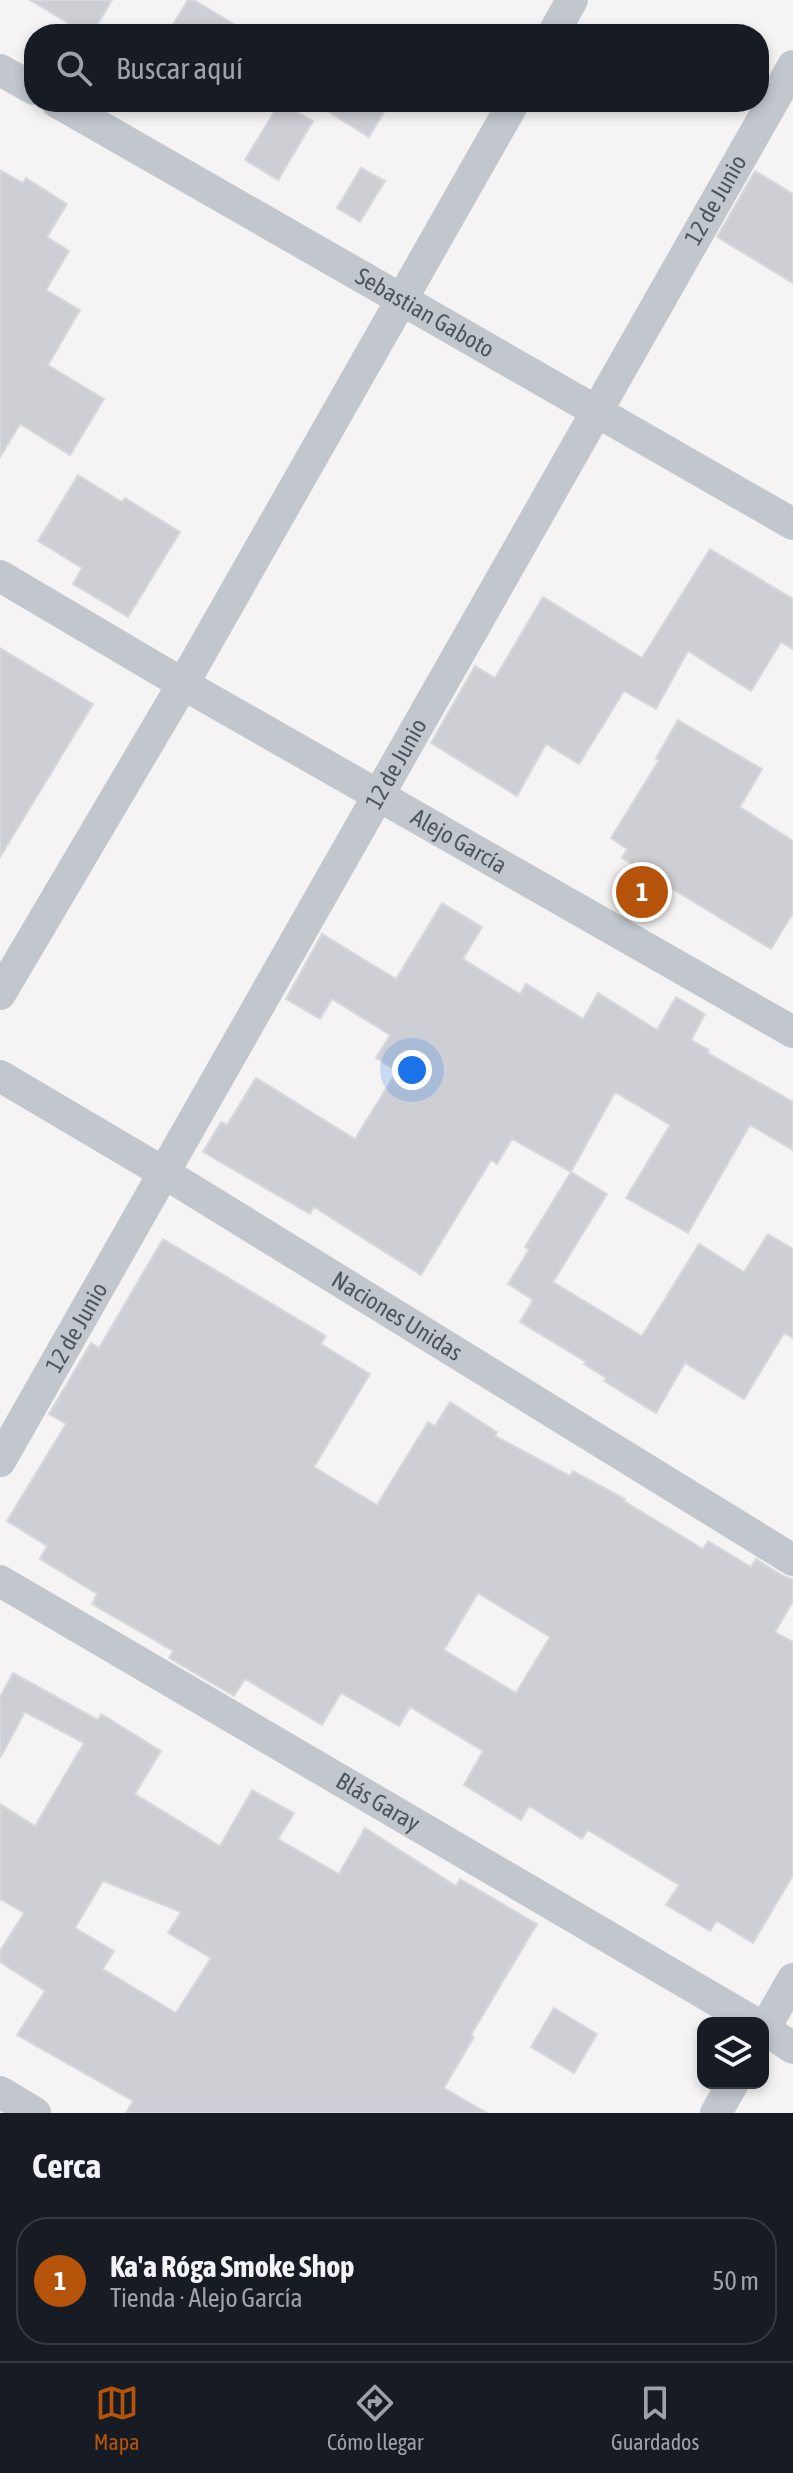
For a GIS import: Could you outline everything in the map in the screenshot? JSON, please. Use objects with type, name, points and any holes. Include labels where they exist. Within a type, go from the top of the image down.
[{"type":"street","points":[[559,24],[572,0]]},
{"type":"street","name":"12 de Junio","points":[[769,107],[793,66]]},
{"type":"street","points":[[0,70],[24,83]]},
{"type":"street","name":"Sebastian Gaboto","points":[[74,112],[793,524]]},
{"type":"street","points":[[0,994],[183,684],[508,112]]},
{"type":"street","name":"12 de Junio","points":[[0,1461],[166,1174],[594,410],[766,112]]},
{"type":"street","name":"Alejo García","points":[[0,576],[183,684],[793,1032]]},
{"type":"street","name":"Naciones Unidas","points":[[0,1076],[166,1174],[793,1560]]},
{"type":"street","name":"Blás Garay","points":[[0,1581],[744,2017]]},
{"type":"street","points":[[768,2017],[793,1979]]},
{"type":"street","name":"Blás Garay","points":[[769,2032],[793,2048]]},
{"type":"street","points":[[716,2113],[730,2089]]},
{"type":"street","points":[[0,2092],[35,2113]]},
{"type":"building","points":[[30,0],[112,0],[98,24],[70,24]]},
{"type":"building","points":[[188,0],[194,0],[234,24],[173,24]]},
{"type":"building","points":[[274,112],[297,112],[313,121],[278,180],[245,160]]},
{"type":"building","points":[[329,112],[384,112],[369,137]]},
{"type":"building","points":[[361,168],[385,181],[360,222],[337,208]]},
{"type":"building","points":[[0,170],[23,183],[26,178],[67,204],[47,237],[69,251],[46,290],[80,310],[48,365],[104,399],[70,455],[20,424],[0,457]]},
{"type":"building","points":[[755,171],[793,194],[793,283],[717,237]]},
{"type":"building","points":[[78,475],[122,502],[125,498],[180,532],[128,617],[73,584],[82,568],[38,541]]},
{"type":"building","points":[[710,549],[793,599],[793,649],[781,642],[751,691],[688,651],[656,709],[624,691],[579,764],[546,744],[517,796],[431,743],[475,666],[495,678],[543,597],[642,658]]},
{"type":"building","points":[[0,648],[93,704],[0,857]]},
{"type":"building","points":[[678,720],[762,769],[740,807],[793,841],[793,913],[771,949],[622,858],[627,849],[611,838],[659,760],[656,758]]},
{"type":"building","points":[[442,903],[482,927],[463,959],[520,994],[526,984],[583,1019],[598,993],[657,1030],[676,997],[705,1014],[691,1040],[793,1102],[793,1150],[750,1125],[688,1233],[626,1198],[670,1125],[615,1092],[571,1172],[512,1139],[497,1164],[491,1160],[421,1275],[314,1207],[310,1214],[203,1152],[221,1122],[227,1125],[256,1078],[355,1139],[397,1071],[376,1058],[390,1035],[332,999],[320,1019],[286,999],[322,934],[396,979]]},
{"type":"building","points":[[571,1172],[607,1194],[553,1282],[642,1336],[699,1244],[744,1272],[768,1234],[793,1249],[793,1338],[784,1333],[744,1399],[685,1363],[656,1413],[604,1381],[606,1378],[584,1364],[586,1362],[520,1322],[533,1300],[508,1284],[529,1250],[525,1247]]},
{"type":"building","points":[[163,1239],[326,1336],[321,1344],[370,1374],[314,1467],[377,1505],[428,1422],[435,1426],[450,1402],[497,1432],[495,1436],[570,1476],[573,1471],[625,1499],[703,1549],[708,1541],[751,1567],[756,1559],[793,1579],[793,1601],[775,1632],[793,1642],[793,1875],[753,1943],[717,1921],[710,1931],[666,1905],[679,1885],[588,1830],[582,1839],[529,1806],[521,1820],[464,1785],[483,1751],[410,1707],[399,1726],[341,1693],[322,1725],[245,1679],[234,1696],[169,1658],[173,1651],[92,1604],[97,1594],[40,1559],[47,1546],[7,1521],[66,1424],[49,1414],[91,1343],[99,1348]],"holes":[[[478,1593],[550,1637],[516,1693],[444,1650]]]},
{"type":"building","points":[[13,1673],[98,1720],[101,1714],[161,1751],[135,1794],[220,1846],[252,1790],[294,1813],[278,1839],[339,1874],[365,1828],[456,1886],[460,1879],[537,1924],[471,2035],[474,2037],[444,2088],[487,2113],[126,2113],[133,2101],[17,2035],[45,1991],[0,1962],[0,1951],[24,1913],[0,1899],[0,1804],[35,1826],[84,1743],[25,1712],[0,1758],[0,1697]],"holes":[[[103,1881],[181,1912],[168,1933],[211,1958],[176,2013],[103,1969],[114,1951],[75,1928]]]},
{"type":"building","points":[[554,2008],[597,2034],[574,2073],[531,2047]]},
{"type":"place","name":"Ka'a Róga Smoke Shop","points":[[642,892]]}]
